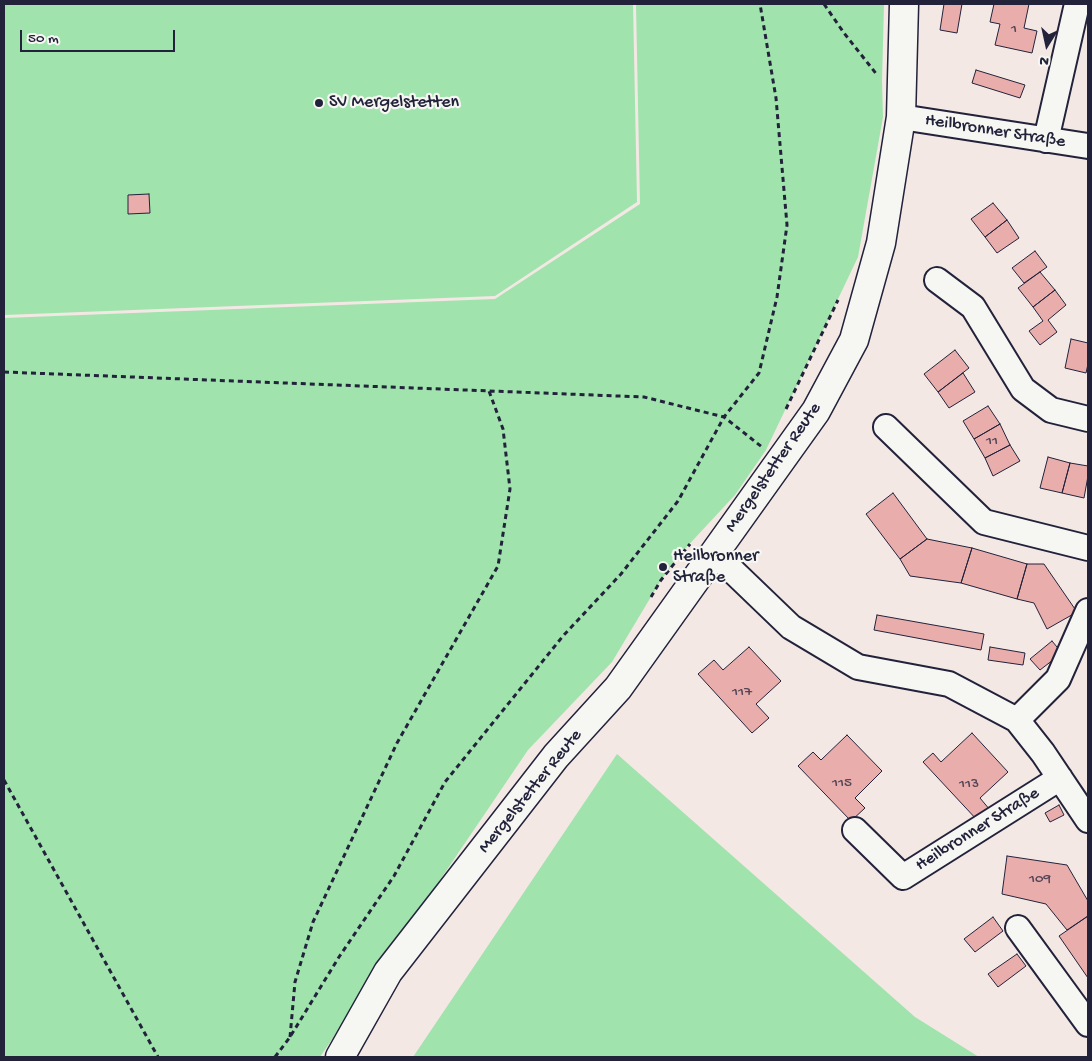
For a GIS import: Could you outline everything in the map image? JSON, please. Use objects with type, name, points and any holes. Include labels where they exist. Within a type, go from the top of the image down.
[{"type":"street","name":"Mergelstetter Reute","points":[[340,1057],[388,972],[556,756],[618,688],[704,546],[816,411],[854,340],[880,243],[901,117],[904,4]]},
{"type":"street","points":[[1046,140],[1077,4]]},
{"type":"street","name":"Heilbronner Straße","points":[[901,117],[1088,146]]},
{"type":"street","points":[[938,280],[973,307],[1023,389],[1052,410],[1088,419]]},
{"type":"street","points":[[886,427],[984,522],[1088,548]]},
{"type":"street","name":"Heilbronner Straße","points":[[704,546],[791,627],[858,667],[949,684],[1017,720],[1044,753],[1088,820]]},
{"type":"street","points":[[1017,720],[1058,678],[1088,610]]},
{"type":"street","name":"Heilbronner Straße","points":[[855,830],[904,877],[1060,778]]},
{"type":"street","points":[[1018,928],[1088,1024]]},
{"type":"path","points":[[276,1057],[290,1038],[339,957],[394,876],[445,782],[563,636],[621,574],[678,501],[724,417],[759,373],[777,297],[787,225],[776,98],[760,4]]},
{"type":"path","points":[[824,4],[844,33],[882,80],[882,71]]},
{"type":"path","points":[[782,416],[839,299]]},
{"type":"path","points":[[4,372],[644,397],[724,417],[766,450]]},
{"type":"path","points":[[290,1038],[295,982],[313,922],[397,743],[498,566],[510,490],[503,429],[490,391]]},
{"type":"path","points":[[651,598],[661,580],[682,552],[704,546]]},
{"type":"path","points":[[4,780],[158,1057]]},
{"type":"green space","name":"SV Mergelstetten","points":[[4,4],[633,4],[637,202],[495,296],[4,315]]},
{"type":"green space","points":[[636,4],[884,4],[883,117],[858,257],[766,450],[735,495],[682,552],[661,580],[612,662],[528,750],[320,1057],[4,1057],[4,318],[495,299],[640,204]]},
{"type":"green space","points":[[617,754],[915,1017],[979,1057],[413,1057]]},
{"type":"building","points":[[944,4],[962,4],[957,33],[940,30]]},
{"type":"building","points":[[994,4],[1029,4],[1024,28],[1037,31],[1032,53],[995,45],[1000,24],[990,22]]},
{"type":"building","points":[[976,70],[1025,85],[1020,98],[972,83]]},
{"type":"building","points":[[149,194],[150,213],[128,214],[128,195]]},
{"type":"building","points":[[993,203],[1007,220],[985,237],[971,219]]},
{"type":"building","points":[[1007,220],[1019,238],[997,253],[985,237]]},
{"type":"building","points":[[1035,251],[1047,267],[1024,283],[1012,268]]},
{"type":"building","points":[[1040,272],[1055,290],[1033,307],[1018,288]]},
{"type":"building","points":[[1055,290],[1066,305],[1048,320],[1057,332],[1040,345],[1029,331],[1043,321],[1033,307]]},
{"type":"building","points":[[1071,339],[1088,343],[1086,373],[1065,368]]},
{"type":"building","points":[[955,350],[969,368],[938,392],[924,374]]},
{"type":"building","points":[[963,373],[975,392],[949,408],[938,392]]},
{"type":"building","points":[[988,406],[1000,424],[974,439],[963,421]]},
{"type":"building","points":[[1000,424],[1010,445],[985,458],[974,439]]},
{"type":"building","points":[[1010,445],[1020,461],[993,476],[985,458]]},
{"type":"building","points":[[1048,457],[1070,463],[1062,493],[1040,488]]},
{"type":"building","points":[[1070,463],[1088,466],[1084,498],[1062,493]]},
{"type":"building","points":[[893,493],[927,539],[900,559],[866,514]]},
{"type":"building","points":[[927,539],[972,548],[961,583],[910,576],[900,559]]},
{"type":"building","points":[[972,548],[1027,564],[1017,599],[961,583]]},
{"type":"building","points":[[1027,564],[1044,564],[1077,612],[1047,629],[1034,603],[1017,599]]},
{"type":"building","points":[[877,615],[984,634],[981,650],[874,630]]},
{"type":"building","points":[[1052,641],[1062,653],[1040,670],[1030,659]]},
{"type":"building","points":[[749,647],[781,681],[756,704],[769,718],[752,733],[698,674],[714,660],[723,670]]},
{"type":"building","points":[[990,647],[1025,653],[1023,665],[988,660]]},
{"type":"building","points":[[972,733],[1008,772],[980,798],[990,810],[978,821],[923,762],[933,753],[941,762]]},
{"type":"building","points":[[847,735],[882,771],[855,798],[865,808],[851,821],[798,766],[813,752],[821,760]]},
{"type":"building","points":[[1059,805],[1064,815],[1050,822],[1045,813]]},
{"type":"building","points":[[1007,856],[1067,865],[1088,901],[1088,916],[1067,930],[1046,904],[1002,894]]},
{"type":"building","points":[[1088,916],[1088,978],[1059,936]]},
{"type":"building","points":[[993,917],[1003,931],[975,952],[964,939]]},
{"type":"building","points":[[1017,954],[1026,966],[998,987],[988,974]]},
{"type":"place","name":"SV Mergelstetten","points":[[319,103]]},
{"type":"place","name":"Heilbronner Straße","points":[[663,567]]}]
